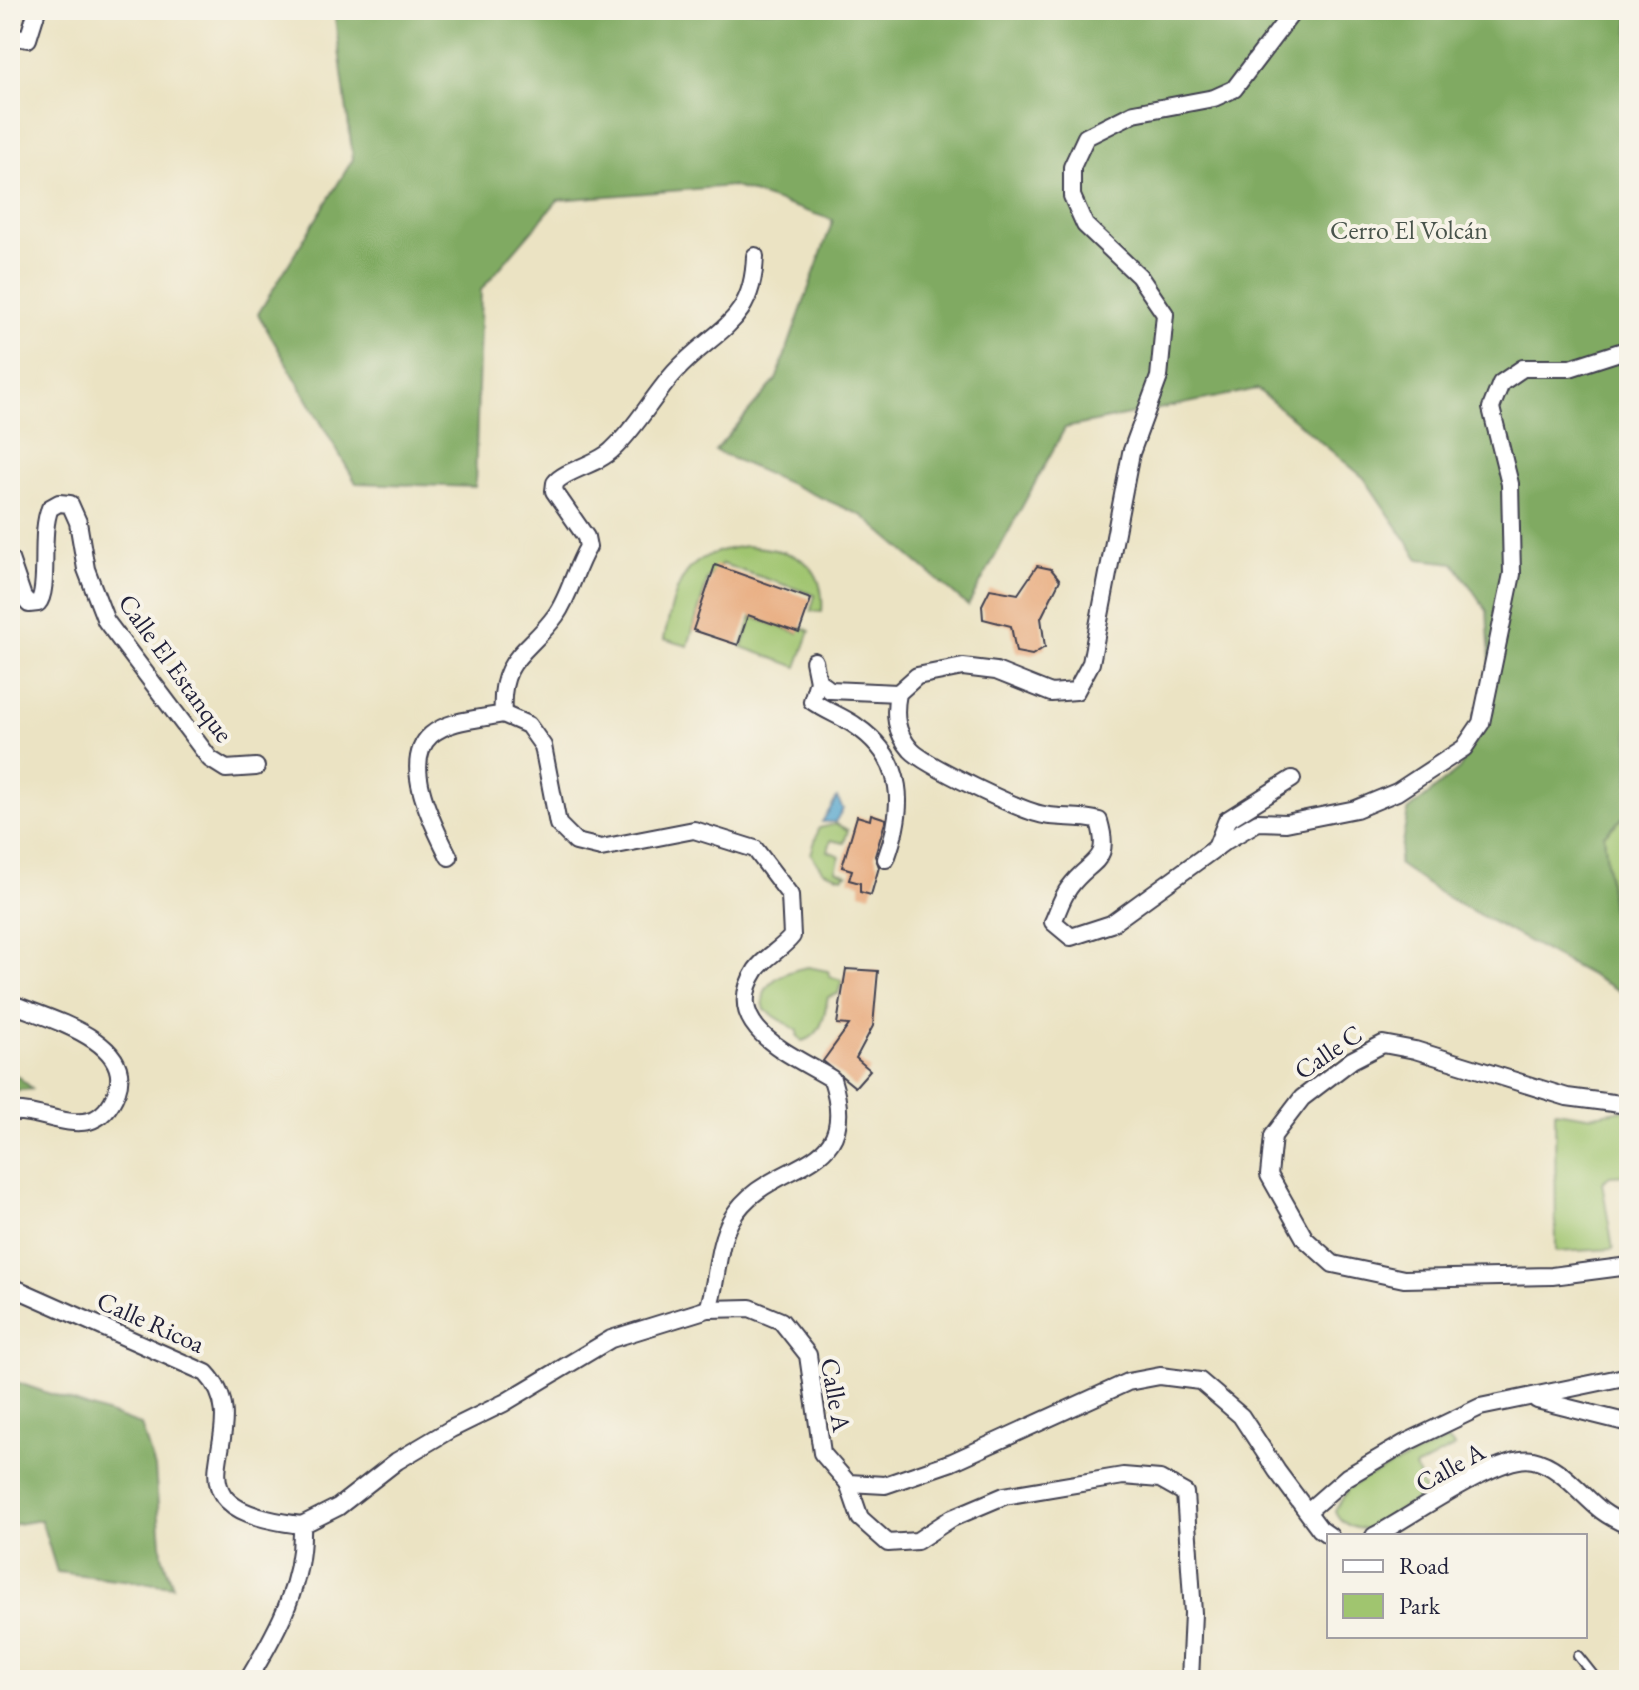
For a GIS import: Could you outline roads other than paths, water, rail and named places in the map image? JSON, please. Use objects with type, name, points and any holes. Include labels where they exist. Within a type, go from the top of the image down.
[{"type":"street","points":[[10,36],[28,39],[37,10]]},
{"type":"street","points":[[1294,10],[1234,89],[1214,98],[1134,113],[1086,137],[1072,167],[1072,196],[1085,225],[1139,276],[1165,314],[1159,377],[1131,453],[1091,663],[1076,691],[1051,693],[996,671],[963,667],[917,676],[898,693],[893,718],[912,751],[1005,801],[1045,816],[1078,815],[1099,821],[1105,843],[1097,863],[1069,887],[1053,922],[1071,937],[1111,924],[1216,848],[1258,822],[1286,823],[1356,809],[1397,792],[1464,748],[1481,723],[1512,574],[1510,484],[1491,408],[1501,383],[1523,368],[1570,368],[1629,349]]},
{"type":"street","points":[[503,714],[501,688],[515,659],[558,612],[588,547],[586,537],[554,491],[555,483],[612,451],[676,371],[736,320],[746,305],[754,280],[755,256]]},
{"type":"street","name":"Calle El Estanque","points":[[10,559],[23,597],[29,604],[38,603],[45,587],[42,551],[46,517],[50,508],[59,503],[70,504],[76,511],[86,569],[106,621],[210,759],[226,769],[256,767]]},
{"type":"street","points":[[814,661],[818,681],[812,701],[868,735],[898,779],[900,803],[886,859]]},
{"type":"street","points":[[818,681],[830,690],[898,693]]},
{"type":"street","points":[[449,857],[429,818],[419,781],[421,754],[431,735],[467,720],[503,714],[528,725],[543,746],[558,824],[576,842],[601,848],[694,830],[755,849],[790,895],[792,936],[758,967],[743,994],[747,1016],[768,1040],[832,1079],[840,1106],[839,1128],[827,1148],[814,1160],[747,1198],[738,1210],[730,1222],[708,1309]]},
{"type":"street","points":[[1216,848],[1227,820],[1292,779]]},
{"type":"street","points":[[10,1003],[108,1049],[119,1066],[120,1079],[106,1111],[86,1122],[30,1111],[10,1112]]},
{"type":"street","name":"Calle C","points":[[1628,1105],[1567,1097],[1415,1050],[1383,1044],[1352,1060],[1302,1098],[1273,1136],[1269,1175],[1305,1239],[1333,1264],[1404,1279],[1552,1276],[1629,1266]]},
{"type":"street","name":"Calle Ricoa","points":[[10,1286],[206,1373],[215,1383],[222,1411],[218,1483],[225,1501],[259,1519],[302,1525]]},
{"type":"street","name":"Calle A","points":[[302,1525],[338,1507],[397,1461],[504,1403],[611,1339],[708,1309],[750,1308],[781,1321],[808,1355],[822,1453],[848,1483],[860,1518],[888,1543],[917,1541],[952,1518],[1004,1496],[1123,1476],[1160,1479],[1185,1493],[1193,1613],[1190,1680]]},
{"type":"street","points":[[848,1483],[885,1485],[941,1466],[1128,1382],[1160,1376],[1200,1381],[1241,1416],[1277,1471],[1320,1529],[1327,1534]]},
{"type":"street","points":[[1308,1511],[1347,1477],[1405,1443],[1480,1407],[1629,1376]]},
{"type":"street","points":[[1532,1398],[1629,1423]]},
{"type":"street","name":"Calle A","points":[[1377,1534],[1472,1478],[1512,1461],[1523,1460],[1534,1460],[1563,1476],[1604,1513],[1629,1526]]},
{"type":"street","points":[[248,1680],[295,1589],[303,1557],[302,1525]]},
{"type":"lane","points":[[1578,1656],[1597,1680]]},
{"type":"water","points":[[837,798],[843,809],[835,822],[822,822]]},
{"type":"park label","name":"Cerro El Volcán","points":[[1409,230]]}]
